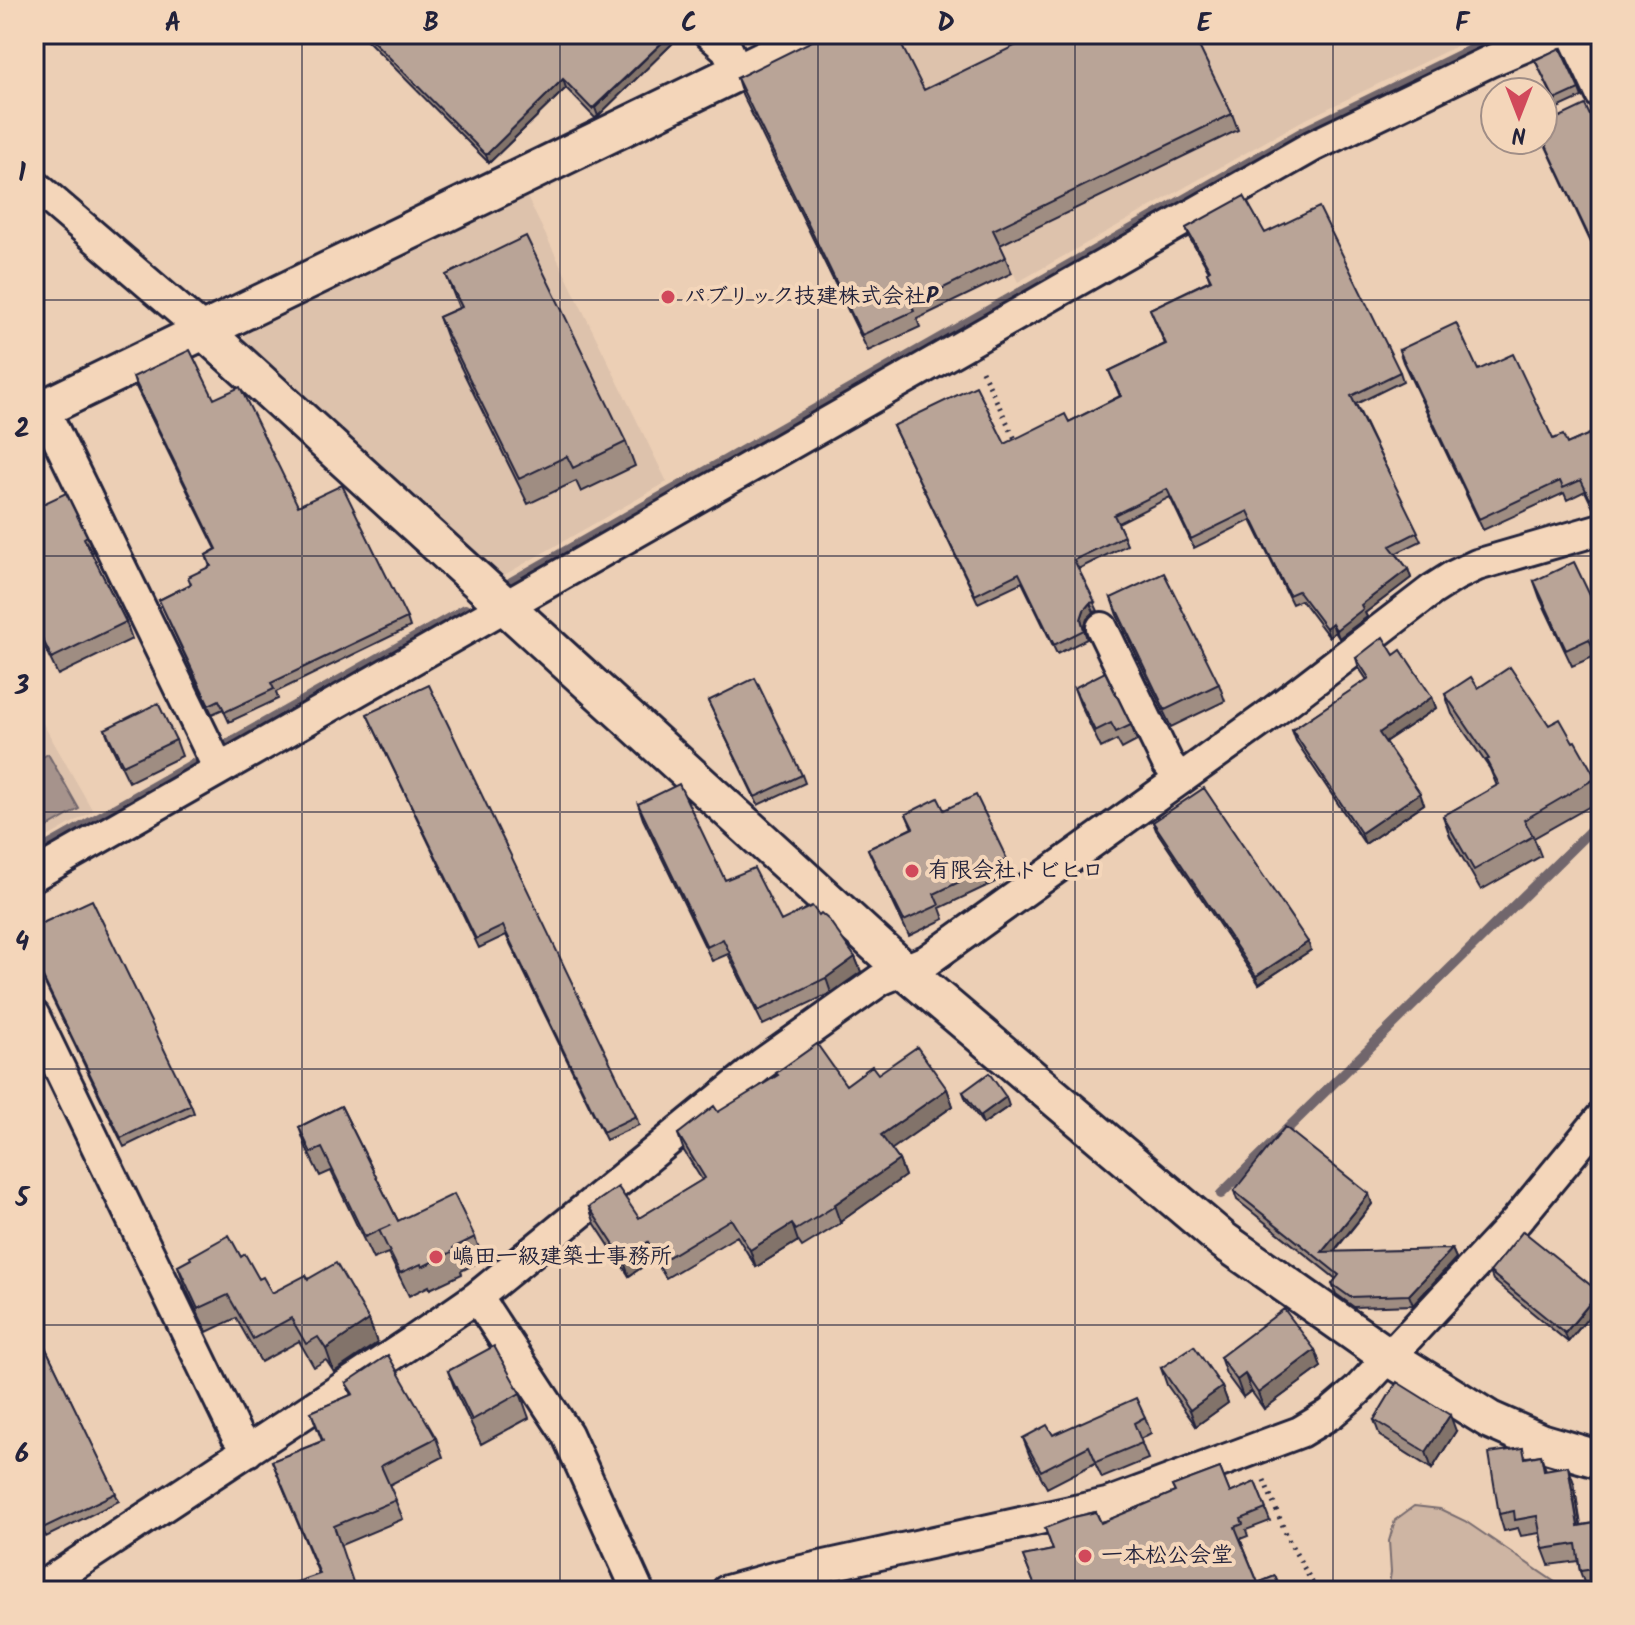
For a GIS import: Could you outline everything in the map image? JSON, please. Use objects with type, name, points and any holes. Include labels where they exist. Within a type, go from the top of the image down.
[{"type":"street","points":[[710,34],[727,49],[738,72]]},
{"type":"street","points":[[219,769],[38,411],[816,34]]},
{"type":"street","points":[[34,875],[1313,146],[1488,62],[1554,34]]},
{"type":"street","points":[[1573,34],[1601,94]]},
{"type":"street","points":[[34,185],[204,331],[904,970],[1224,1241],[1389,1357],[1490,1420],[1540,1442],[1601,1460]]},
{"type":"street","points":[[35,1591],[477,1297],[762,1064],[880,980],[928,960],[1454,576],[1501,557],[1601,529]]},
{"type":"street","points":[[1102,628],[1167,762],[1180,779]]},
{"type":"street","points":[[34,1016],[236,1434],[248,1451]]},
{"type":"street","points":[[727,1591],[784,1575],[1107,1504],[1300,1432],[1330,1414],[1357,1391],[1517,1220],[1601,1118]]},
{"type":"street","points":[[477,1297],[567,1434],[638,1591]]},
{"type":"path","points":[[968,343],[1022,452]]},
{"type":"path","points":[[1252,1451],[1289,1541],[1317,1591]]},
{"type":"shaded area","points":[[897,34],[1481,34],[1300,122],[1018,282]]},
{"type":"shaded area","points":[[526,195],[667,482],[499,578],[244,343],[245,330]]},
{"type":"shaded area","points":[[34,708],[93,811],[34,845]]},
{"type":"shaded area","points":[[48,754],[79,809],[34,835],[34,762]]},
{"type":"shaded area","points":[[1414,1506],[1440,1509],[1465,1521],[1568,1591],[1388,1591],[1391,1572],[1389,1541],[1395,1520]]},
{"type":"building","points":[[366,34],[671,34],[592,109],[563,79],[486,155]]},
{"type":"building","points":[[826,34],[896,34],[924,90],[1039,34],[1193,34],[1232,114],[993,230],[1006,257],[911,304],[914,311],[862,335],[737,78]]},
{"type":"building","points":[[1560,48],[1579,89],[1559,98],[1559,76],[1543,76],[1535,60]]},
{"type":"building","points":[[1585,105],[1601,139],[1601,262],[1551,156],[1559,156],[1559,117]]},
{"type":"building","points":[[1244,196],[1265,233],[1319,207],[1400,372],[1351,396],[1418,532],[1390,546],[1408,569],[1361,605],[1363,609],[1336,630],[1332,623],[1326,628],[1298,591],[1289,595],[1248,511],[1191,539],[1167,489],[1114,515],[1124,536],[1074,560],[1095,602],[1084,610],[1081,619],[1084,630],[1054,645],[1019,573],[975,595],[893,426],[976,386],[1005,444],[1065,414],[1069,422],[1121,396],[1109,371],[1166,344],[1150,309],[1211,280],[1207,272],[1210,270],[1186,228]]},
{"type":"building","points":[[526,236],[626,442],[573,468],[567,456],[519,479],[439,317],[462,307],[446,275]]},
{"type":"building","points":[[1456,323],[1478,370],[1513,354],[1553,439],[1563,435],[1567,444],[1601,429],[1601,494],[1590,499],[1581,480],[1563,488],[1560,481],[1479,519],[1399,350]]},
{"type":"building","points":[[190,350],[214,399],[240,387],[298,506],[342,485],[407,618],[271,683],[274,689],[225,712],[219,700],[209,705],[159,600],[191,584],[188,577],[211,566],[206,555],[217,549],[133,377]]},
{"type":"building","points":[[34,486],[43,504],[66,493],[87,536],[84,538],[126,622],[52,658],[34,622]]},
{"type":"building","points":[[1574,562],[1596,608],[1601,606],[1601,664],[1589,639],[1566,650],[1534,581]]},
{"type":"building","points":[[1164,573],[1219,684],[1165,710],[1111,598]]},
{"type":"building","points":[[1383,637],[1394,655],[1401,650],[1432,697],[1379,733],[1420,793],[1361,833],[1292,730],[1369,678],[1356,658]]},
{"type":"building","points":[[1510,667],[1549,725],[1560,719],[1596,778],[1524,820],[1533,836],[1474,870],[1443,816],[1499,784],[1486,760],[1489,759],[1445,694],[1471,677],[1478,688]]},
{"type":"building","points":[[1105,672],[1131,725],[1116,732],[1111,723],[1095,731],[1074,688]]},
{"type":"building","points":[[755,678],[802,775],[755,797],[708,701]]},
{"type":"building","points":[[429,685],[636,1116],[603,1132],[503,926],[476,939],[367,714]]},
{"type":"building","points":[[158,703],[176,740],[123,765],[105,729]]},
{"type":"building","points":[[679,784],[725,880],[754,868],[781,921],[812,906],[819,915],[821,913],[829,920],[855,957],[826,978],[758,1011],[723,939],[707,947],[638,804]]},
{"type":"building","points":[[1204,788],[1308,942],[1256,976],[1153,822]]},
{"type":"building","points":[[976,795],[1007,859],[934,894],[939,905],[904,921],[868,849],[913,828],[906,814],[938,798],[944,810]]},
{"type":"building","points":[[92,900],[191,1105],[121,1138],[34,959],[34,927]]},
{"type":"building","points":[[817,1044],[846,1085],[872,1066],[878,1074],[917,1047],[947,1089],[881,1135],[899,1160],[796,1230],[792,1224],[750,1250],[731,1219],[660,1262],[648,1242],[623,1259],[589,1207],[618,1187],[639,1218],[705,1178],[678,1134],[714,1106],[718,1112],[778,1075],[776,1073]]},
{"type":"building","points":[[989,1073],[1006,1097],[980,1116],[963,1092]]},
{"type":"building","points":[[341,1106],[398,1221],[454,1194],[475,1237],[422,1267],[421,1264],[400,1273],[379,1230],[365,1237],[322,1148],[311,1153],[299,1127]]},
{"type":"building","points":[[1285,1127],[1369,1194],[1322,1252],[1452,1249],[1409,1295],[1350,1297],[1332,1284],[1339,1275],[1234,1191]]},
{"type":"building","points":[[1523,1231],[1599,1292],[1565,1333],[1490,1272]]},
{"type":"building","points":[[229,1235],[241,1257],[245,1254],[259,1279],[263,1277],[272,1293],[306,1275],[308,1279],[336,1263],[369,1320],[326,1349],[318,1337],[306,1344],[291,1318],[253,1339],[228,1295],[198,1309],[178,1266]]},
{"type":"building","points":[[1284,1309],[1315,1350],[1258,1393],[1245,1374],[1237,1380],[1220,1357]]},
{"type":"building","points":[[34,1324],[116,1493],[43,1528],[34,1510]]},
{"type":"building","points":[[494,1346],[520,1393],[472,1420],[448,1371]]},
{"type":"building","points":[[1194,1346],[1222,1387],[1190,1410],[1161,1368]]},
{"type":"building","points":[[388,1355],[436,1438],[381,1466],[396,1500],[334,1526],[356,1591],[271,1591],[320,1574],[272,1461],[323,1441],[311,1412],[353,1394],[346,1383]]},
{"type":"building","points":[[1397,1382],[1450,1415],[1426,1452],[1374,1420]]},
{"type":"building","points":[[1136,1398],[1145,1417],[1134,1423],[1142,1443],[1096,1462],[1089,1446],[1041,1471],[1023,1438],[1047,1425],[1053,1435]]},
{"type":"building","points":[[1523,1448],[1525,1458],[1541,1455],[1544,1470],[1568,1466],[1578,1526],[1601,1522],[1601,1568],[1580,1571],[1576,1544],[1543,1549],[1537,1516],[1515,1520],[1514,1511],[1499,1514],[1489,1453]]},
{"type":"building","points":[[1220,1468],[1230,1493],[1255,1482],[1266,1509],[1241,1519],[1243,1524],[1235,1527],[1258,1583],[1275,1576],[1281,1591],[1037,1591],[1023,1556],[1053,1550],[1045,1528],[1096,1512],[1101,1523],[1175,1492],[1172,1486]]},
{"type":"waterway","points":[[511,582],[1304,131],[1508,34]]},
{"type":"waterway","points":[[227,744],[465,609]]},
{"type":"waterway","points":[[34,854],[196,762]]},
{"type":"waterway","points":[[1221,1194],[1601,820]]},
{"type":"place","name":"パブリック技建株式会社P","points":[[668,297]]},
{"type":"place","name":"有限会社トビヒロ","points":[[912,871]]},
{"type":"place","name":"嶋田一級建築士事務所","points":[[436,1257]]},
{"type":"place","name":"一本松公会堂","points":[[1085,1556]]}]
